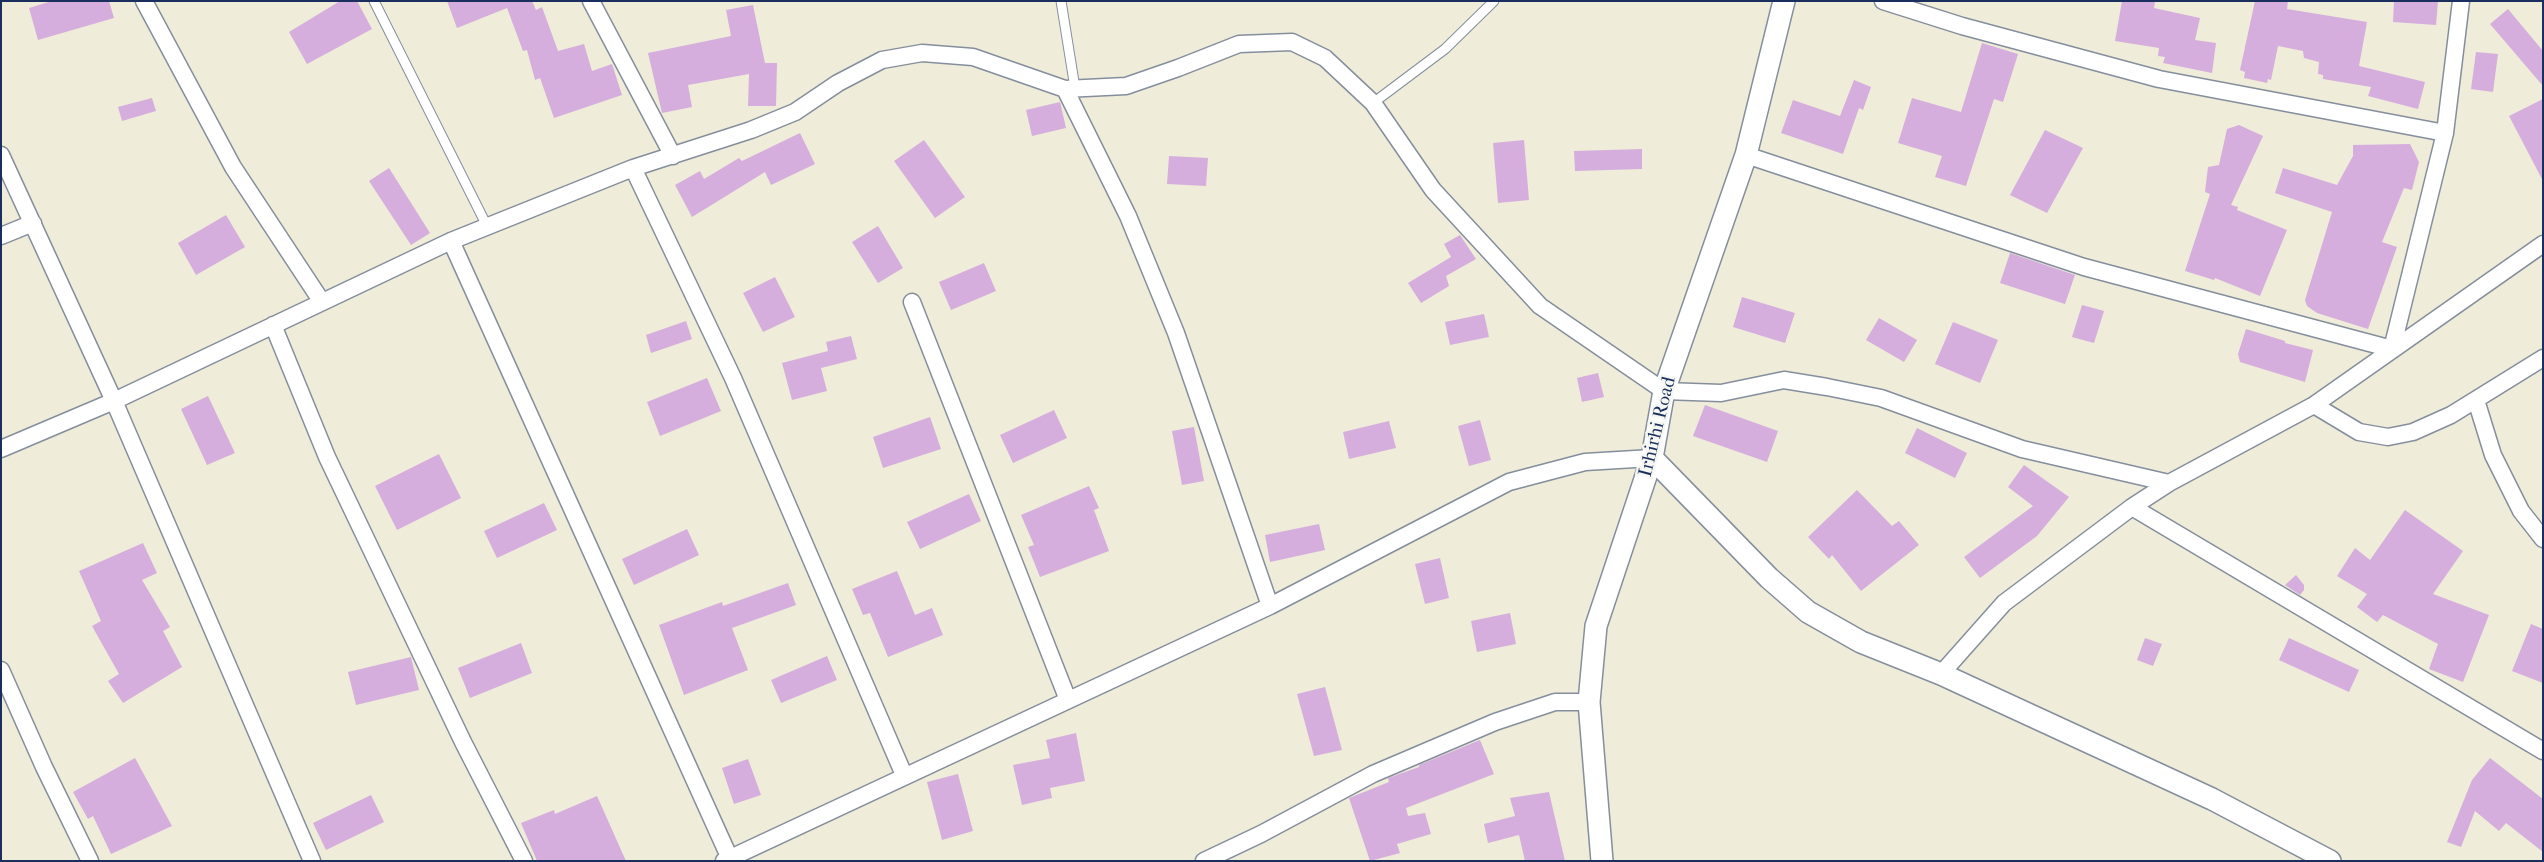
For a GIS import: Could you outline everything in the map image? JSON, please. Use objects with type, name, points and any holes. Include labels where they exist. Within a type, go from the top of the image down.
[{"type":"street","points":[[144,1],[233,167],[322,302]]},
{"type":"street","points":[[591,1],[673,156]]},
{"type":"street","name":"Irhirhi Road","points":[[1602,861],[1589,702],[1596,626],[1652,458],[1664,391],[1746,155],[1784,1]]},
{"type":"street","points":[[1883,1],[1962,26],[2159,79],[2445,132]]},
{"type":"street","points":[[2392,349],[2445,132],[2461,1]]},
{"type":"street","points":[[1,449],[114,401],[451,241],[633,168],[751,130],[795,112],[838,83],[882,60],[922,53],[973,57],[1070,88],[1126,86],[1239,44],[1292,42],[1325,58],[1373,103],[1433,190],[1540,306],[1664,391],[1721,393],[1784,380],[1828,386],[1881,398],[2022,449],[2169,483]]},
{"type":"street","points":[[1070,88],[1128,216],[1176,332],[1270,606]]},
{"type":"street","points":[[1,155],[114,401],[312,861]]},
{"type":"street","points":[[1746,155],[2084,267],[2392,349]]},
{"type":"street","points":[[633,168],[733,378],[904,775]]},
{"type":"street","points":[[1,236],[33,223]]},
{"type":"street","points":[[451,241],[729,860],[904,775],[1270,606],[1509,482],[1585,462],[1652,458],[1769,578],[1808,612],[1861,642],[1941,674],[2212,799],[2330,861]]},
{"type":"street","points":[[1941,674],[2004,603],[2132,507],[2169,483],[2314,404],[2543,244]]},
{"type":"street","points":[[912,302],[1068,700]]},
{"type":"street","points":[[273,325],[327,457],[462,742],[524,861]]},
{"type":"street","points":[[2314,404],[2359,432],[2388,437],[2413,432],[2451,415],[2543,358]]},
{"type":"street","points":[[2476,400],[2493,455],[2521,511],[2543,539]]},
{"type":"street","points":[[2132,507],[2543,751]]},
{"type":"street","points":[[1,670],[44,767],[90,861]]},
{"type":"street","points":[[1204,861],[1261,834],[1373,774],[1495,722],[1555,702],[1589,702]]},
{"type":"lane","points":[[374,1],[487,226]]},
{"type":"lane","points":[[1061,1],[1070,88]]},
{"type":"lane","points":[[1373,103],[1445,49],[1494,1]]},
{"type":"building","points":[[52,1],[109,1],[114,18],[38,40],[29,8]]},
{"type":"building","points":[[340,1],[357,1],[372,29],[307,64],[289,32]]},
{"type":"building","points":[[447,1],[532,1],[536,10],[542,7],[558,51],[584,44],[592,71],[612,64],[622,95],[554,118],[540,78],[535,80],[527,50],[523,51],[507,8],[457,28]]},
{"type":"building","points":[[2122,1],[2155,1],[2154,8],[2200,18],[2195,40],[2216,43],[2212,73],[2163,63],[2165,57],[2158,56],[2159,48],[2115,41]]},
{"type":"building","points":[[2255,1],[2288,1],[2287,9],[2367,22],[2359,66],[2425,82],[2418,109],[2368,96],[2371,87],[2323,79],[2323,75],[2318,74],[2319,62],[2304,58],[2303,51],[2278,46],[2271,80],[2268,79],[2267,83],[2244,78],[2245,72],[2240,70]]},
{"type":"building","points":[[2394,1],[2438,1],[2436,25],[2393,22]]},
{"type":"building","points":[[753,5],[765,63],[777,63],[776,106],[748,106],[749,74],[688,85],[692,107],[662,113],[648,53],[731,36],[726,10]]},
{"type":"building","points":[[2508,9],[2543,51],[2543,86],[2490,24]]},
{"type":"building","points":[[1982,43],[2018,54],[2003,102],[1994,99],[1966,186],[1935,177],[1942,156],[1898,143],[1912,98],[1961,112]]},
{"type":"building","points":[[2476,52],[2498,54],[2493,92],[2471,89]]},
{"type":"building","points":[[1854,80],[1871,87],[1863,110],[1859,108],[1843,154],[1781,133],[1793,100],[1840,116]]},
{"type":"building","points":[[152,98],[156,111],[122,121],[118,107]]},
{"type":"building","points":[[2543,99],[2543,181],[2509,116]]},
{"type":"building","points":[[1060,102],[1066,128],[1032,136],[1026,110]]},
{"type":"building","points":[[2239,125],[2263,136],[2231,205],[2238,207],[2237,210],[2287,230],[2260,296],[2215,278],[2214,280],[2185,271],[2210,194],[2205,192],[2208,167],[2219,165],[2227,129]]},
{"type":"building","points":[[2045,130],[2083,148],[2047,213],[2010,195]]},
{"type":"building","points":[[800,133],[815,164],[771,185],[765,172],[692,217],[675,185],[700,171],[704,179],[739,158],[742,161]]},
{"type":"building","points":[[924,140],[965,197],[935,218],[894,161]]},
{"type":"building","points":[[1524,140],[1529,200],[1498,203],[1493,143]]},
{"type":"building","points":[[2410,144],[2419,162],[2412,190],[2404,188],[2382,242],[2397,247],[2368,329],[2317,313],[2307,306],[2305,300],[2332,212],[2275,193],[2283,168],[2337,185],[2353,156],[2353,145]]},
{"type":"building","points":[[1642,149],[1642,169],[1575,171],[1574,151]]},
{"type":"building","points":[[1169,156],[1208,158],[1206,186],[1167,184]]},
{"type":"building","points":[[389,168],[430,233],[411,245],[369,181]]},
{"type":"building","points":[[226,215],[245,247],[196,275],[178,243]]},
{"type":"building","points":[[878,226],[903,268],[878,283],[852,242]]},
{"type":"building","points":[[1460,235],[1476,259],[1446,276],[1449,286],[1421,303],[1408,283],[1451,257],[1444,244]]},
{"type":"building","points":[[2010,253],[2075,275],[2065,304],[2000,283]]},
{"type":"building","points":[[984,263],[996,291],[951,310],[939,282]]},
{"type":"building","points":[[775,277],[795,317],[763,332],[743,293]]},
{"type":"building","points":[[1742,297],[1795,313],[1785,343],[1733,327]]},
{"type":"building","points":[[2082,305],[2104,311],[2094,343],[2072,337]]},
{"type":"building","points":[[1484,314],[1489,337],[1450,345],[1445,322]]},
{"type":"building","points":[[1879,318],[1917,340],[1904,362],[1866,340]]},
{"type":"building","points":[[686,321],[692,339],[651,353],[646,335]]},
{"type":"building","points":[[1953,322],[1998,340],[1980,383],[1935,364]]},
{"type":"building","points":[[2246,329],[2285,341],[2285,343],[2313,350],[2305,382],[2240,362],[2238,354]]},
{"type":"building","points":[[851,336],[857,359],[821,368],[827,391],[792,400],[782,363],[828,351],[826,342]]},
{"type":"building","points":[[1598,373],[1604,397],[1582,402],[1577,378]]},
{"type":"building","points":[[707,378],[721,411],[660,436],[647,402]]},
{"type":"building","points":[[208,396],[235,453],[207,465],[181,409]]},
{"type":"building","points":[[1705,405],[1778,431],[1767,462],[1693,436]]},
{"type":"building","points":[[1054,410],[1067,438],[1013,463],[1000,435]]},
{"type":"building","points":[[930,417],[941,449],[883,468],[873,437]]},
{"type":"building","points":[[1480,420],[1491,460],[1469,466],[1458,426]]},
{"type":"building","points":[[1389,421],[1396,448],[1349,459],[1343,432]]},
{"type":"building","points":[[1194,427],[1204,481],[1182,485],[1172,431]]},
{"type":"building","points":[[1917,428],[1967,453],[1955,478],[1905,453]]},
{"type":"building","points":[[439,454],[461,498],[397,530],[375,486]]},
{"type":"building","points":[[2024,465],[2069,497],[2037,536],[1980,578],[1964,557],[2033,506],[2008,487]]},
{"type":"building","points":[[1089,486],[1099,508],[1094,510],[1109,551],[1040,577],[1028,547],[1034,545],[1021,515]]},
{"type":"building","points":[[1857,490],[1892,526],[1899,521],[1919,545],[1861,591],[1832,555],[1829,559],[1808,537]]},
{"type":"building","points":[[969,494],[981,521],[920,549],[907,522]]},
{"type":"building","points":[[544,503],[557,530],[497,558],[484,531]]},
{"type":"building","points":[[2405,510],[2463,551],[2433,594],[2489,615],[2463,682],[2429,669],[2438,644],[2383,615],[2377,622],[2357,607],[2367,594],[2337,576],[2355,548],[2370,560]]},
{"type":"building","points":[[1319,524],[1325,550],[1270,562],[1265,535]]},
{"type":"building","points":[[687,529],[699,555],[634,585],[622,559]]},
{"type":"building","points":[[143,543],[157,573],[142,580],[170,627],[163,631],[182,667],[123,703],[108,681],[119,674],[92,626],[101,621],[79,571]]},
{"type":"building","points":[[1440,558],[1449,598],[1425,604],[1415,564]]},
{"type":"building","points":[[897,571],[915,615],[932,608],[943,635],[888,657],[870,613],[863,615],[852,589]]},
{"type":"building","points":[[2296,575],[2304,585],[2304,590],[2300,595],[2285,585]]},
{"type":"building","points":[[788,583],[796,605],[732,628],[748,670],[684,695],[659,625],[722,602],[723,606]]},
{"type":"building","points":[[1510,613],[1516,644],[1477,652],[1471,621]]},
{"type":"building","points":[[2531,624],[2543,629],[2543,683],[2512,671]]},
{"type":"building","points":[[2145,638],[2162,644],[2153,666],[2137,660]]},
{"type":"building","points":[[2289,638],[2359,670],[2349,692],[2279,660]]},
{"type":"building","points":[[521,643],[532,673],[470,698],[458,668]]},
{"type":"building","points":[[827,656],[837,680],[781,703],[771,680]]},
{"type":"building","points":[[411,657],[419,690],[356,705],[348,672]]},
{"type":"building","points":[[1325,687],[1342,750],[1314,756],[1297,694]]},
{"type":"building","points":[[1076,733],[1085,781],[1050,788],[1052,798],[1022,805],[1013,765],[1050,758],[1046,740]]},
{"type":"building","points":[[1480,740],[1494,774],[1406,808],[1408,816],[1425,813],[1431,834],[1397,844],[1400,853],[1370,861],[1349,798],[1389,782],[1388,778],[1419,767],[1419,765]]},
{"type":"building","points":[[135,758],[172,826],[111,854],[93,816],[88,819],[73,792]]},
{"type":"building","points":[[2490,758],[2543,799],[2543,852],[2506,823],[2499,831],[2475,811],[2461,847],[2447,842],[2472,780]]},
{"type":"building","points":[[748,759],[761,795],[734,804],[722,768]]},
{"type":"building","points":[[958,774],[973,831],[942,840],[927,782]]},
{"type":"building","points":[[1549,792],[1565,861],[1525,861],[1519,835],[1488,843],[1484,824],[1515,816],[1510,798]]},
{"type":"building","points":[[371,795],[384,822],[326,850],[313,823]]},
{"type":"building","points":[[597,796],[626,861],[537,861],[521,823],[554,810],[555,814]]}]
